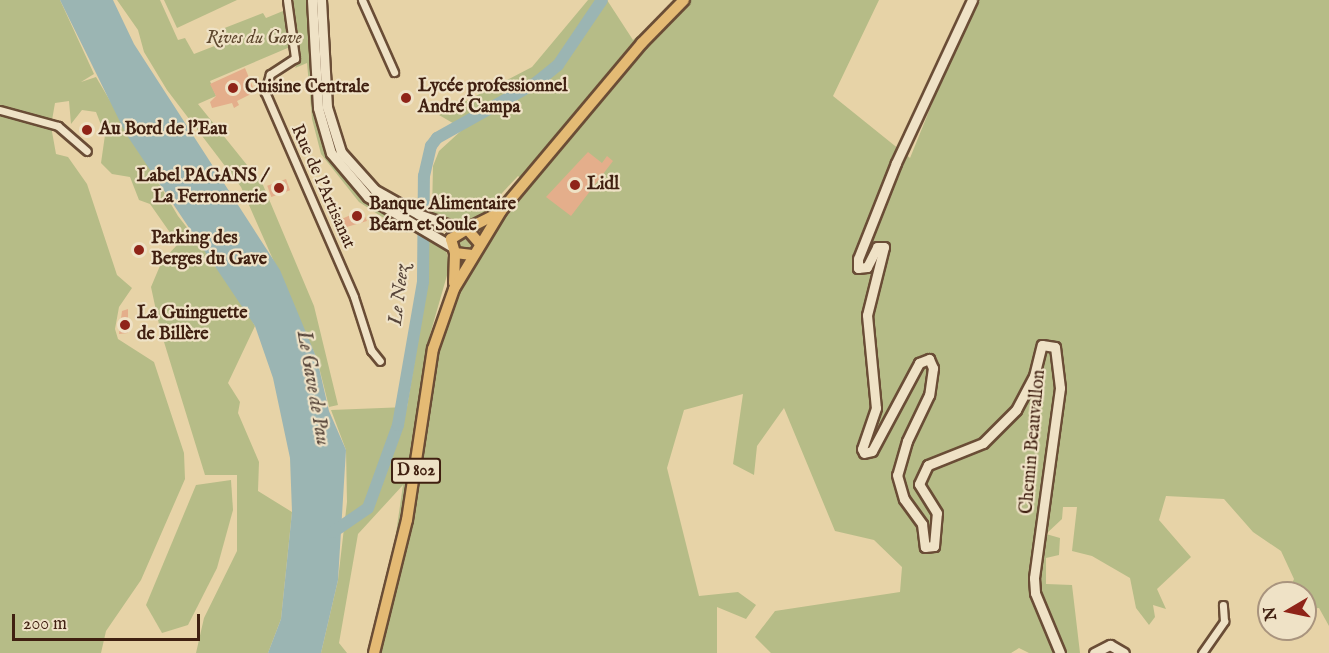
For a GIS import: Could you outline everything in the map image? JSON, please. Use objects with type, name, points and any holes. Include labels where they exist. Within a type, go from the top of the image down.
[{"type":"main road","points":[[501,212],[464,229],[453,250],[472,255],[501,212],[642,43],[684,0]]},
{"type":"main road","points":[[464,229],[479,243]]},
{"type":"main road","name":"D 802","points":[[453,250],[454,289]]},
{"type":"main road","name":"D 802","points":[[374,653],[388,613],[409,509],[433,349],[454,289],[472,255]]},
{"type":"street","name":"Rue de l'Artisanat","points":[[287,0],[296,58],[270,74],[264,92],[354,297],[371,350],[380,361]]},
{"type":"street","points":[[312,0],[318,108],[327,144],[359,190],[433,227],[464,229]]},
{"type":"street","points":[[321,0],[327,107],[336,142],[364,181],[416,219]]},
{"type":"street","points":[[362,0],[394,72]]},
{"type":"street","name":"Chemin Beauvallon","points":[[972,0],[896,163],[858,259],[858,268],[867,267],[877,247],[884,247],[867,315],[876,408],[862,449],[864,453],[872,451],[919,363],[929,359],[933,368],[929,395],[904,448],[897,475],[904,499],[922,524],[926,547],[934,546],[937,513],[919,484],[928,465],[989,438],[1026,393],[1042,345],[1055,347],[1060,388],[1034,579],[1035,593],[1060,653]]},
{"type":"street","points":[[0,110],[58,126],[87,151]]},
{"type":"street","points":[[433,227],[453,250]]},
{"type":"street","points":[[1202,653],[1224,621],[1223,605]]},
{"type":"street","points":[[1094,653],[1110,645],[1124,653]]},
{"type":"green space","points":[[0,0],[60,0],[94,74],[81,82],[96,77],[178,216],[230,283],[255,326],[228,383],[240,402],[238,413],[259,462],[258,491],[292,512],[281,619],[268,653],[196,653],[204,618],[237,551],[237,475],[205,475],[160,329],[151,287],[162,261],[178,244],[150,204],[139,200],[130,177],[112,174],[101,163],[105,135],[96,112],[82,110],[71,124],[69,101],[55,103],[51,126],[56,154],[68,157],[87,184],[117,275],[132,288],[119,307],[115,329],[118,339],[154,362],[184,453],[185,479],[141,580],[106,631],[101,653],[0,653]]},
{"type":"green space","name":"Rives du Gave","points":[[117,0],[160,0],[178,40],[185,38],[194,54],[222,43],[222,29],[263,13],[266,18],[283,11],[290,47],[210,81],[216,96],[198,104],[263,185],[314,306],[338,405],[329,407],[317,359],[241,187],[167,90],[144,52],[138,30]]},
{"type":"green space","points":[[164,0],[237,0],[177,28]]},
{"type":"green space","points":[[293,0],[307,0],[315,118],[329,160],[363,199],[412,226],[407,233],[359,202],[321,154],[312,119],[307,63],[295,68],[301,56]]},
{"type":"green space","points":[[588,0],[607,0],[633,40],[679,0],[879,0],[833,96],[910,158],[974,0],[1329,0],[1329,626],[1317,608],[1317,581],[1293,581],[1281,551],[1253,532],[1224,499],[1166,496],[1159,520],[1191,557],[1157,589],[1166,609],[1153,605],[1155,617],[1149,625],[1136,608],[1130,578],[1092,556],[1072,551],[1077,507],[1063,507],[1062,519],[1046,534],[1060,538],[1059,555],[1046,558],[1046,584],[1072,585],[1080,653],[1029,653],[1019,648],[1011,653],[771,653],[755,637],[775,611],[900,592],[902,567],[874,540],[835,531],[784,408],[757,446],[754,475],[733,464],[743,394],[684,410],[667,468],[699,596],[738,592],[756,605],[746,619],[717,607],[717,653],[367,653],[393,554],[403,485],[358,534],[339,643],[347,653],[321,653],[338,580],[347,502],[346,450],[331,410],[407,407],[427,287],[427,235],[445,247],[450,265],[429,338],[419,408],[429,385],[465,252],[455,243],[463,234],[473,240],[522,179],[518,176],[478,219],[451,223],[432,213],[433,166],[439,151],[463,129],[439,115],[532,67]]},
{"type":"green space","points":[[231,480],[233,510],[217,568],[188,625],[162,633],[146,605],[196,485]]},
{"type":"water","name":"Le Gave de Pau","points":[[60,0],[113,0],[134,44],[280,270],[317,359],[329,411],[346,450],[338,580],[321,653],[268,653],[281,619],[292,512],[290,458],[273,378],[255,326],[126,134]]},
{"type":"building","name":"Cuisine Centrale","points":[[245,68],[255,92],[237,101],[239,105],[234,108],[232,103],[212,108],[210,102],[216,96],[210,84]]},
{"type":"building","name":"Lidl","points":[[588,152],[602,163],[607,156],[613,161],[571,216],[546,197]]},
{"type":"building","name":"Label PAGANS / La Ferronnerie","points":[[286,179],[290,190],[271,197],[267,186]]},
{"type":"building","name":"Banque Alimentaire Béarn et Soule","points":[[362,210],[367,221],[340,229],[337,221]]},
{"type":"building","name":"La Guinguette de Billère","points":[[128,309],[128,333],[119,334],[122,311]]},
{"type":"waterway","name":"Le Neez","points":[[333,532],[368,508],[398,425],[423,282],[424,176],[431,146],[437,138],[537,82],[558,65],[602,0]]},
{"type":"place","name":"Cuisine Centrale","points":[[233,88]]},
{"type":"place","name":"Lycée professionnel André Campa","points":[[406,98]]},
{"type":"place","name":"Au Bord de l'Eau","points":[[87,130]]},
{"type":"place","name":"Lidl","points":[[575,185]]},
{"type":"place","name":"Label PAGANS / La Ferronnerie","points":[[279,188]]},
{"type":"place","name":"Banque Alimentaire Béarn et Soule","points":[[357,216]]},
{"type":"place","name":"Parking des Berges du Gave","points":[[139,250]]},
{"type":"place","name":"La Guinguette de Billère","points":[[125,325]]}]
